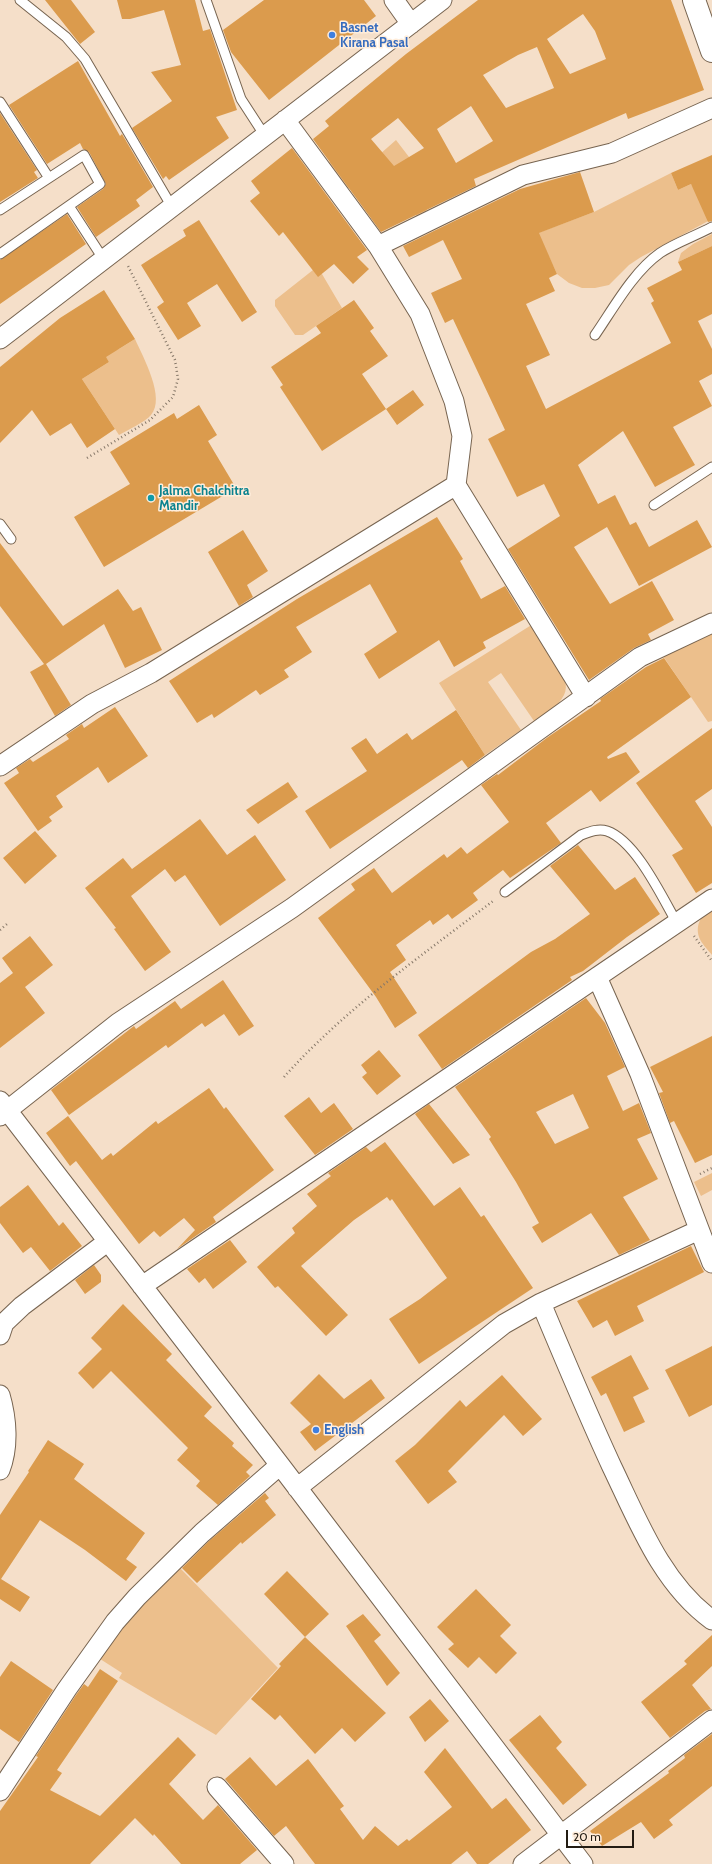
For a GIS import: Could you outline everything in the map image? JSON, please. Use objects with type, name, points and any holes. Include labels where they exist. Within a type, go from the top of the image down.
[{"type":"street","points":[[394,0],[411,24]]},
{"type":"street","points":[[0,339],[442,0]]},
{"type":"street","points":[[694,0],[712,51]]},
{"type":"street","points":[[378,246],[523,175],[612,153],[712,108]]},
{"type":"street","points":[[285,120],[378,246],[420,314],[454,401],[462,436],[456,485],[586,697]]},
{"type":"street","points":[[0,766],[92,704],[151,673],[456,485]]},
{"type":"street","points":[[584,1864],[280,1465],[108,1242],[2,1109],[118,1023],[292,908],[640,657],[712,623]]},
{"type":"street","points":[[142,1286],[712,899]]},
{"type":"street","points":[[597,977],[640,1074],[712,1263]]},
{"type":"street","points":[[297,1488],[498,1329],[540,1303],[699,1230]]},
{"type":"street","points":[[0,1335],[4,1322],[22,1306],[108,1242]]},
{"type":"street","points":[[540,1303],[584,1405],[638,1521],[656,1554],[682,1594],[698,1610],[712,1620]]},
{"type":"street","points":[[0,1395],[5,1413],[6,1439],[4,1460],[0,1470]]},
{"type":"street","points":[[0,1791],[67,1689],[115,1622],[202,1533],[280,1465]]},
{"type":"street","points":[[523,1864],[712,1720]]},
{"type":"street","points":[[217,1787],[284,1864]]},
{"type":"lane","points":[[20,0],[66,37],[85,58],[172,207]]},
{"type":"lane","points":[[206,0],[241,99],[265,136]]},
{"type":"lane","points":[[0,102],[49,178]]},
{"type":"lane","points":[[0,210],[84,155],[100,184],[0,254]]},
{"type":"lane","points":[[69,206],[104,260]]},
{"type":"lane","points":[[595,335],[623,293],[641,271],[660,253],[712,227]]},
{"type":"lane","points":[[654,505],[712,467]]},
{"type":"lane","points":[[0,524],[11,539]]},
{"type":"lane","points":[[505,892],[581,835],[593,830],[607,831],[622,840],[638,856],[679,921]]},
{"type":"path","points":[[88,458],[150,420],[173,397],[178,379],[175,360],[119,248]]},
{"type":"path","points":[[284,1077],[304,1055],[376,990],[505,892]]},
{"type":"path","points":[[679,921],[712,961]]},
{"type":"path","points":[[0,930],[7,924]]},
{"type":"shaded area","points":[[396,140],[409,157],[427,212],[418,218],[378,165],[346,190],[327,164],[347,147],[371,162]]},
{"type":"shaded area","points":[[671,173],[678,190],[691,184],[712,219],[641,257],[629,265],[609,285],[595,288],[582,288],[569,283],[557,274],[538,233],[594,212]]},
{"type":"shaded area","points":[[712,234],[712,246],[678,262],[681,253],[693,244]]},
{"type":"shaded area","points":[[313,270],[322,274],[342,308],[303,335],[295,335],[275,306],[275,300]]},
{"type":"shaded area","points":[[135,339],[152,377],[156,398],[155,408],[151,415],[145,420],[119,435],[82,379],[109,362],[102,352],[119,349]]},
{"type":"shaded area","points":[[533,624],[556,658],[565,678],[566,687],[564,695],[555,707],[534,721],[501,673],[488,682],[521,730],[485,755],[439,683]]},
{"type":"shaded area","points":[[712,632],[712,721],[708,722],[663,656]]},
{"type":"shaded area","points":[[712,908],[712,955],[700,939],[698,928],[702,916]]},
{"type":"shaded area","points":[[712,1173],[712,1190],[701,1196],[694,1182]]},
{"type":"shaded area","points":[[177,1565],[278,1668],[216,1735],[119,1678],[122,1673],[97,1657],[120,1628]]},
{"type":"building","points":[[45,0],[71,0],[95,32],[80,44]]},
{"type":"building","points":[[117,0],[195,0],[203,31],[210,29],[237,110],[216,117],[229,138],[169,180],[166,176],[163,179],[132,128],[172,101],[151,72],[181,65],[164,10],[130,19],[122,19]]},
{"type":"building","points":[[264,0],[364,0],[376,16],[269,100],[231,52],[223,30]]},
{"type":"building","points":[[478,0],[671,0],[704,90],[628,119],[626,113],[474,179],[476,186],[381,232],[313,139],[329,126],[325,121],[406,54]],"holes":[[[583,14],[595,31],[606,59],[570,74],[547,39]],[[537,47],[554,88],[506,108],[483,75],[518,55]],[[471,106],[493,141],[456,163],[437,129]],[[398,118],[424,148],[394,166],[371,139]]]},
{"type":"building","points":[[78,61],[120,136],[122,134],[153,187],[136,200],[140,206],[96,237],[77,207],[103,189],[106,184],[89,152],[83,149],[80,143],[47,164],[9,105]]},
{"type":"building","points":[[0,113],[37,170],[34,172],[38,178],[0,202]]},
{"type":"building","points":[[292,148],[367,250],[357,257],[369,269],[353,284],[334,264],[318,277],[283,232],[279,236],[250,201],[260,193],[251,181]]},
{"type":"building","points":[[712,155],[712,221],[708,222],[691,184],[678,190],[671,173]]},
{"type":"building","points":[[580,172],[594,212],[539,233],[557,274],[549,278],[555,291],[526,304],[550,355],[526,366],[546,409],[671,343],[651,303],[654,301],[647,288],[682,270],[678,262],[712,246],[712,314],[698,321],[712,349],[712,374],[699,381],[712,406],[673,427],[695,465],[655,487],[623,431],[578,465],[598,504],[615,495],[630,525],[636,522],[649,547],[697,520],[712,547],[639,586],[607,527],[574,547],[610,604],[652,581],[674,620],[648,634],[651,640],[634,648],[589,680],[508,549],[560,516],[544,484],[517,497],[488,439],[505,430],[453,319],[445,323],[431,293],[462,279],[443,240],[409,257],[403,246],[520,189]]},
{"type":"building","points":[[67,214],[86,244],[0,304],[0,260]]},
{"type":"building","points":[[199,220],[257,312],[242,322],[217,284],[187,303],[201,326],[178,340],[157,307],[164,302],[141,265],[186,236],[183,230]]},
{"type":"building","points":[[104,290],[135,339],[106,357],[109,362],[82,379],[115,429],[87,448],[71,423],[50,436],[32,410],[0,443],[0,367],[60,318]]},
{"type":"building","points":[[354,300],[374,328],[370,331],[388,356],[362,374],[386,409],[322,451],[280,387],[283,385],[271,367],[321,333],[316,326]]},
{"type":"building","points":[[413,390],[424,405],[397,425],[386,409]]},
{"type":"building","points":[[199,405],[217,435],[208,441],[236,488],[104,567],[74,517],[130,484],[110,452],[174,413],[177,419]]},
{"type":"building","points":[[437,517],[463,559],[460,561],[481,599],[505,586],[525,619],[483,642],[486,648],[454,667],[439,640],[379,679],[364,654],[397,632],[370,584],[296,627],[312,652],[284,670],[289,677],[260,695],[256,690],[214,718],[212,714],[197,723],[169,681],[297,599]]},
{"type":"building","points":[[243,530],[268,571],[247,585],[253,597],[239,606],[208,552]]},
{"type":"building","points":[[0,543],[63,626],[118,589],[133,611],[141,607],[162,650],[125,668],[104,624],[46,664],[71,705],[55,716],[30,672],[44,664],[0,606]]},
{"type":"building","points":[[664,658],[691,697],[607,757],[608,759],[626,752],[640,772],[600,802],[591,790],[546,823],[561,843],[510,878],[503,870],[473,893],[478,900],[452,919],[448,914],[433,925],[430,920],[396,945],[406,960],[390,972],[417,1013],[395,1028],[376,997],[318,918],[355,890],[351,884],[374,868],[392,893],[444,854],[447,858],[461,847],[467,854],[509,822],[481,785],[497,774],[498,775],[548,737],[601,701],[600,699],[646,667]]},
{"type":"building","points":[[115,707],[148,756],[108,783],[98,767],[56,796],[63,807],[49,817],[52,821],[38,831],[4,783],[19,773],[16,768],[30,759],[33,762],[69,739],[66,735],[82,724],[84,728]]},
{"type":"building","points":[[456,710],[485,755],[468,768],[462,760],[330,849],[305,811],[367,771],[351,748],[366,738],[377,754],[407,733],[412,740]]},
{"type":"building","points":[[712,728],[712,789],[695,801],[712,827],[712,883],[696,893],[672,855],[683,849],[636,783]]},
{"type":"building","points":[[288,782],[298,797],[258,824],[246,810]]},
{"type":"building","points":[[200,819],[227,855],[255,835],[286,880],[220,926],[185,875],[175,882],[165,869],[131,896],[171,952],[145,971],[114,929],[116,928],[85,888],[123,858],[132,869]]},
{"type":"building","points":[[35,831],[57,856],[25,884],[3,858]]},
{"type":"building","points":[[578,845],[615,890],[635,877],[660,914],[583,971],[570,977],[572,980],[442,1069],[418,1035],[531,952],[555,939],[590,914],[550,866]]},
{"type":"building","points":[[30,936],[53,965],[25,987],[45,1013],[0,1048],[0,983],[13,973],[2,958]]},
{"type":"building","points":[[223,980],[254,1026],[239,1036],[224,1014],[205,1027],[202,1023],[168,1048],[166,1045],[69,1115],[51,1090],[134,1026],[136,1029],[175,1001],[181,1009]]},
{"type":"building","points":[[586,998],[605,1023],[625,1067],[607,1076],[623,1111],[639,1103],[651,1133],[637,1139],[658,1179],[623,1197],[650,1240],[619,1255],[591,1213],[542,1243],[532,1227],[539,1223],[516,1182],[489,1139],[491,1137],[455,1087]],"holes":[[[573,1094],[589,1128],[555,1144],[536,1112]]]},
{"type":"building","points":[[712,1036],[712,1155],[695,1163],[674,1121],[670,1123],[659,1093],[663,1092],[650,1067]]},
{"type":"building","points":[[379,1050],[401,1076],[377,1095],[362,1077],[367,1073],[361,1065]]},
{"type":"building","points":[[209,1088],[224,1109],[226,1107],[274,1170],[213,1217],[216,1222],[177,1249],[195,1230],[184,1218],[160,1237],[154,1231],[139,1244],[76,1161],[70,1166],[46,1133],[68,1116],[102,1160],[111,1153],[113,1156],[156,1121],[158,1124]]},
{"type":"building","points":[[309,1097],[321,1113],[334,1103],[353,1129],[315,1155],[284,1116]]},
{"type":"building","points":[[429,1104],[470,1155],[453,1164],[415,1114]]},
{"type":"building","points":[[385,1142],[434,1206],[460,1187],[481,1217],[484,1215],[533,1288],[419,1364],[389,1319],[420,1299],[447,1278],[392,1199],[390,1201],[387,1197],[354,1220],[301,1266],[348,1315],[326,1336],[278,1286],[275,1288],[257,1267],[295,1233],[292,1228],[317,1206],[307,1194],[331,1176],[328,1173],[366,1147],[371,1152]]},
{"type":"building","points":[[28,1185],[59,1226],[63,1222],[82,1246],[50,1271],[31,1247],[23,1253],[0,1223],[0,1207]]},
{"type":"building","points":[[230,1240],[247,1262],[213,1289],[205,1278],[199,1283],[187,1269]]},
{"type":"building","points":[[691,1246],[704,1272],[637,1306],[644,1321],[615,1336],[607,1320],[593,1328],[577,1301]]},
{"type":"building","points":[[94,1265],[101,1275],[101,1282],[85,1294],[75,1280]]},
{"type":"building","points":[[123,1304],[172,1354],[166,1360],[212,1407],[204,1416],[234,1443],[232,1446],[253,1465],[246,1472],[250,1476],[218,1505],[196,1486],[200,1481],[177,1460],[188,1448],[111,1371],[93,1389],[78,1373],[102,1349],[91,1338]]},
{"type":"building","points":[[712,1346],[712,1405],[689,1417],[665,1370]]},
{"type":"building","points":[[631,1355],[649,1389],[633,1397],[645,1422],[624,1432],[606,1393],[601,1396],[591,1377]]},
{"type":"building","points":[[319,1374],[344,1399],[371,1379],[385,1398],[315,1451],[300,1432],[311,1424],[290,1403]]},
{"type":"building","points":[[502,1375],[542,1419],[523,1436],[504,1415],[448,1471],[457,1482],[428,1504],[395,1461],[415,1445],[460,1400],[466,1407]]},
{"type":"building","points":[[48,1440],[84,1464],[74,1479],[145,1533],[126,1559],[137,1567],[126,1581],[85,1550],[40,1520],[1,1579],[30,1597],[20,1612],[0,1599],[0,1515],[29,1472],[28,1471]]},
{"type":"building","points":[[265,1493],[269,1498],[265,1501],[276,1515],[242,1544],[241,1542],[197,1583],[182,1568],[209,1541]]},
{"type":"building","points":[[287,1571],[329,1614],[305,1637],[264,1594]]},
{"type":"building","points":[[476,1589],[511,1625],[500,1636],[517,1653],[496,1674],[479,1657],[468,1668],[448,1649],[454,1644],[437,1627]]},
{"type":"building","points":[[363,1614],[381,1635],[374,1641],[400,1673],[387,1686],[346,1626]]},
{"type":"building","points":[[712,1635],[712,1666],[692,1685],[711,1709],[705,1711],[670,1738],[641,1702],[687,1664],[684,1661]]},
{"type":"building","points":[[305,1637],[386,1713],[355,1742],[342,1728],[315,1754],[280,1715],[275,1720],[251,1699],[281,1666],[279,1664]]},
{"type":"building","points":[[11,1661],[53,1690],[19,1742],[0,1729],[0,1677]]},
{"type":"building","points":[[100,1669],[118,1681],[57,1770],[62,1773],[50,1790],[100,1816],[178,1737],[196,1755],[169,1784],[203,1820],[218,1805],[257,1850],[240,1864],[181,1864],[154,1834],[153,1836],[135,1818],[90,1864],[0,1864],[0,1811],[38,1757],[36,1756],[76,1695],[84,1684],[88,1687]]},
{"type":"building","points":[[430,1699],[449,1721],[425,1742],[409,1717]]},
{"type":"building","points":[[540,1715],[562,1742],[556,1748],[587,1785],[563,1805],[509,1740]]},
{"type":"building","points":[[712,1734],[712,1786],[669,1820],[673,1825],[654,1839],[641,1822],[602,1846],[590,1831],[669,1773],[668,1771],[685,1758],[684,1755]]},
{"type":"building","points":[[445,1748],[492,1809],[506,1798],[531,1830],[488,1864],[477,1864],[467,1851],[451,1864],[315,1864],[286,1826],[274,1836],[225,1779],[250,1757],[276,1786],[308,1759],[344,1806],[340,1809],[363,1840],[375,1826],[398,1846],[407,1839],[409,1841],[452,1807],[424,1772]]},
{"type":"place","name":"Basnet Kirana Pasal","points":[[332,35]]},
{"type":"place","name":"Jalma Chalchitra Mandir","points":[[151,498]]},
{"type":"place","name":"English","points":[[316,1430]]}]
